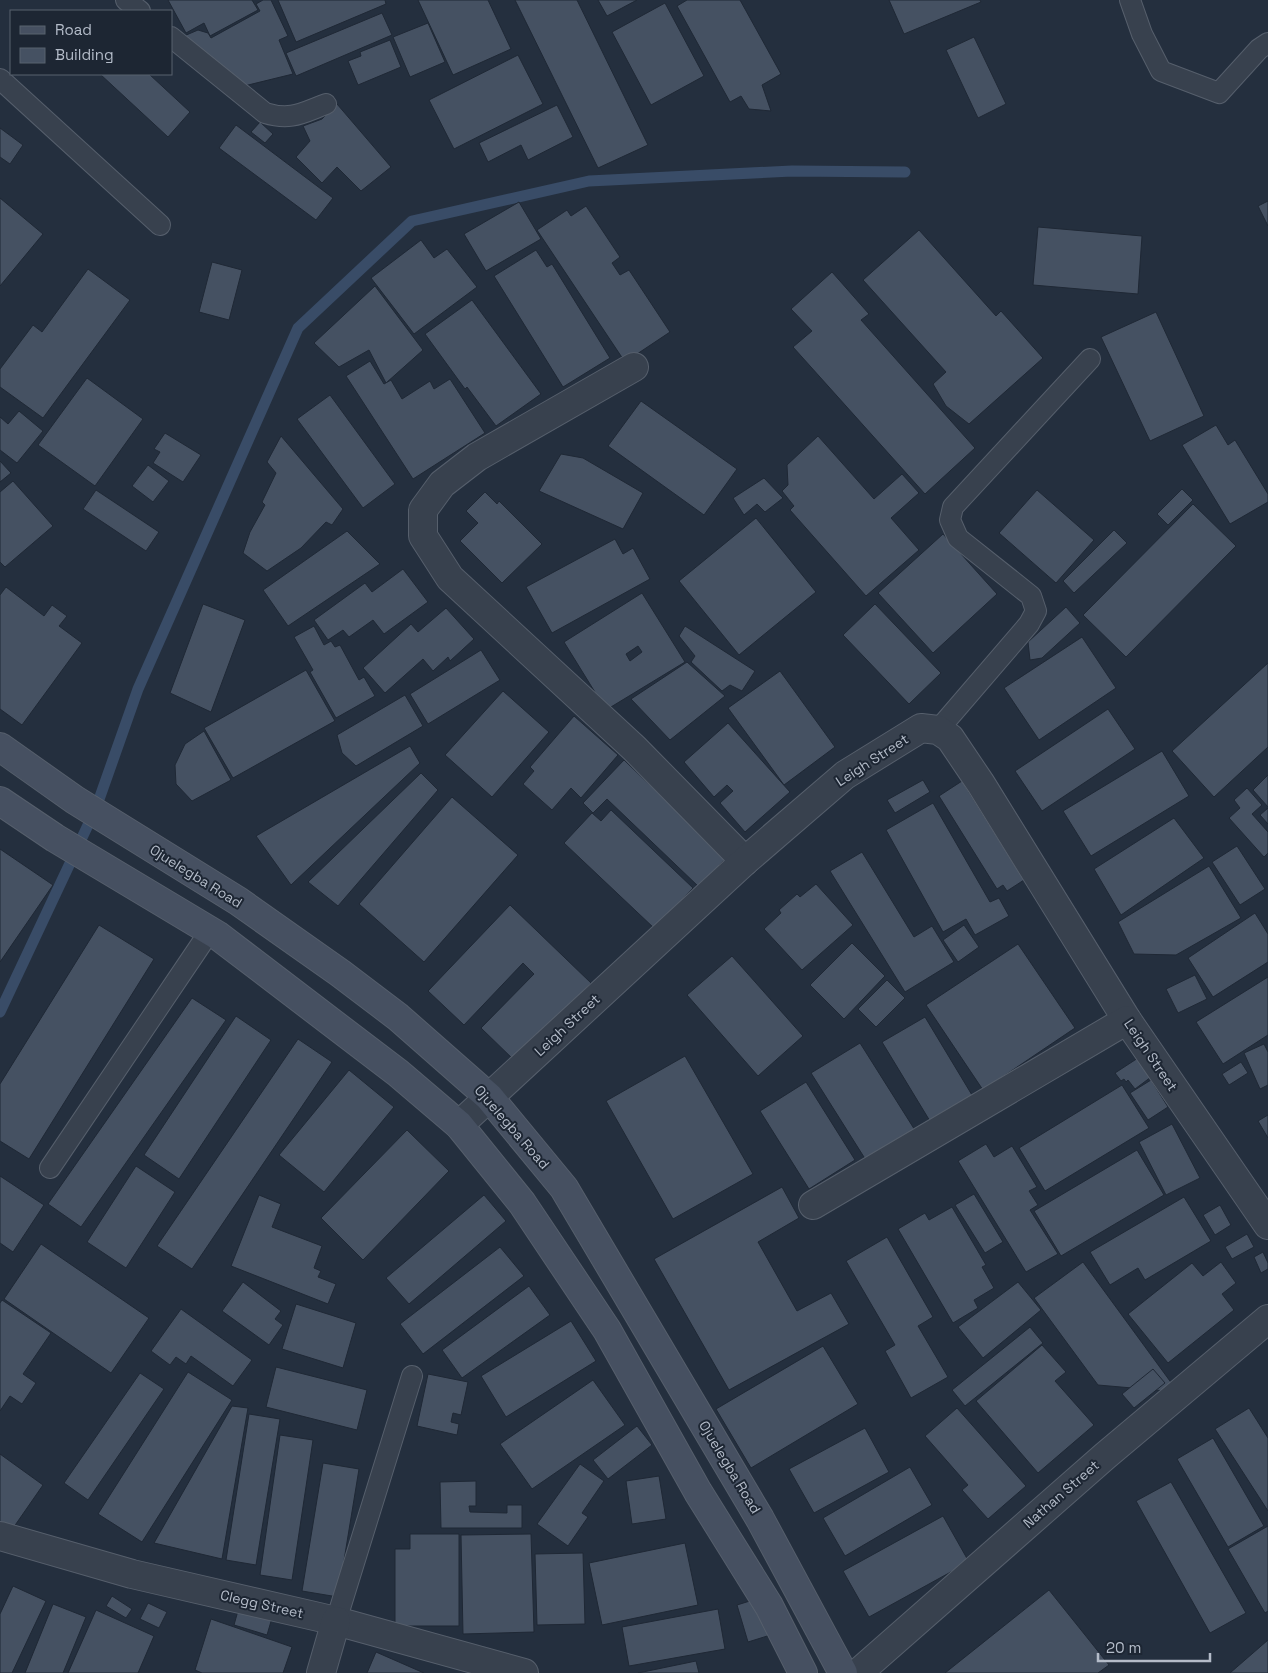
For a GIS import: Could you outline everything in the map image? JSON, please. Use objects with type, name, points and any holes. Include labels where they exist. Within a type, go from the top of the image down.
[{"type":"main road","name":"Ojuelegba Road","points":[[0,747],[75,800],[238,901],[340,973],[398,1017],[489,1097],[564,1188],[760,1519],[843,1673]]},
{"type":"main road","points":[[0,801],[55,838],[210,931],[398,1073],[459,1125],[522,1203],[607,1330],[698,1492],[769,1606],[803,1673]]},
{"type":"street","points":[[634,367],[477,457],[442,484],[422,510],[423,536],[450,578],[634,748],[746,861]]},
{"type":"street","name":"Leigh Street","points":[[459,1125],[746,861],[845,775],[921,728],[938,730],[950,738],[981,784],[1127,1020],[1268,1225]]},
{"type":"street","points":[[812,1205],[1127,1020]]},
{"type":"street","name":"Nathan Street","points":[[858,1673],[1105,1456],[1268,1319]]},
{"type":"street","name":"Clegg Street","points":[[0,1536],[132,1574],[336,1621],[524,1673]]},
{"type":"street","points":[[321,1673],[336,1621]]},
{"type":"lane","points":[[126,0],[139,10]]},
{"type":"lane","points":[[1130,0],[1142,34],[1161,71],[1219,93],[1259,49],[1268,44]]},
{"type":"lane","points":[[172,38],[265,113],[280,118],[297,115],[326,104]]},
{"type":"lane","points":[[0,79],[160,226]]},
{"type":"lane","points":[[938,730],[1029,624],[1036,611],[1031,596],[958,538],[950,520],[953,507],[1090,359]]},
{"type":"lane","points":[[50,1168],[210,931]]},
{"type":"lane","points":[[336,1621],[412,1376]]},
{"type":"building","points":[[168,0],[252,0],[258,10],[210,36],[204,23],[186,33]]},
{"type":"building","points":[[263,0],[271,0],[288,36],[279,40],[293,74],[240,87],[184,36],[198,30],[208,33],[211,38],[260,11],[256,4]]},
{"type":"building","points":[[278,0],[385,0],[386,4],[296,42]]},
{"type":"building","points":[[418,0],[488,0],[511,49],[453,75]]},
{"type":"building","points":[[515,0],[577,0],[648,145],[598,168]]},
{"type":"building","points":[[598,0],[637,0],[607,16]]},
{"type":"building","points":[[687,0],[740,0],[781,74],[762,85],[771,111],[749,109],[741,96],[730,102],[677,6]]},
{"type":"building","points":[[889,0],[980,0],[981,2],[904,34]]},
{"type":"building","points":[[665,3],[704,76],[651,105],[612,32]]},
{"type":"building","points":[[382,13],[392,35],[296,76],[286,53]]},
{"type":"building","points":[[428,23],[445,62],[410,77],[393,37]]},
{"type":"building","points":[[974,37],[1006,104],[978,118],[946,50]]},
{"type":"building","points":[[390,40],[401,67],[358,85],[348,61],[361,56],[360,52]]},
{"type":"building","points":[[518,55],[543,104],[454,149],[429,100]]},
{"type":"building","points":[[101,75],[150,75],[190,112],[168,137]]},
{"type":"building","points":[[337,104],[391,167],[361,191],[337,167],[322,183],[296,157],[310,141],[303,126],[322,119]]},
{"type":"building","points":[[557,105],[573,137],[528,160],[521,145],[488,162],[479,143]]},
{"type":"building","points":[[260,122],[273,134],[265,143],[251,132]]},
{"type":"building","points":[[236,125],[333,198],[316,220],[219,148]]},
{"type":"building","points":[[0,128],[23,145],[10,164],[0,157]]},
{"type":"building","points":[[0,198],[43,234],[0,286]]},
{"type":"building","points":[[1268,201],[1268,226],[1258,206]]},
{"type":"building","points":[[519,202],[541,239],[486,271],[464,234]]},
{"type":"building","points":[[586,206],[620,257],[612,263],[620,275],[629,270],[670,332],[625,362],[537,230],[567,210],[571,216]]},
{"type":"building","points":[[1038,227],[1142,236],[1138,294],[1033,285]]},
{"type":"building","points":[[919,230],[996,316],[1001,311],[1043,358],[969,424],[946,406],[933,384],[946,372],[863,280]]},
{"type":"building","points":[[421,240],[434,258],[447,249],[477,287],[414,334],[371,278]]},
{"type":"building","points":[[536,250],[547,267],[552,264],[610,358],[563,387],[494,276]]},
{"type":"building","points":[[212,262],[242,270],[229,320],[199,312]]},
{"type":"building","points":[[88,269],[130,300],[43,418],[0,387],[0,369],[33,325],[42,332]]},
{"type":"building","points":[[832,272],[869,314],[861,320],[975,448],[925,494],[793,347],[812,331],[791,309]]},
{"type":"building","points":[[375,286],[423,350],[386,383],[369,350],[339,367],[314,343]]},
{"type":"building","points":[[472,300],[541,394],[496,426],[467,387],[465,389],[425,334]]},
{"type":"building","points":[[1156,312],[1204,416],[1150,441],[1101,337]]},
{"type":"building","points":[[370,361],[384,384],[391,380],[402,399],[430,381],[434,389],[450,379],[485,433],[413,479],[346,376]]},
{"type":"building","points":[[87,378],[143,419],[95,486],[38,445]]},
{"type":"building","points":[[330,395],[395,484],[363,508],[297,419]]},
{"type":"building","points":[[641,401],[737,469],[704,515],[608,446]]},
{"type":"building","points":[[19,411],[43,431],[17,463],[0,450],[0,417],[8,424]]},
{"type":"building","points":[[1216,425],[1228,445],[1235,440],[1268,494],[1268,502],[1230,524],[1182,445]]},
{"type":"building","points":[[165,433],[201,455],[183,482],[153,463],[160,452],[154,449]]},
{"type":"building","points":[[281,436],[343,509],[332,525],[326,522],[301,548],[267,571],[243,553],[250,532],[265,505],[262,502],[276,473],[267,462]]},
{"type":"building","points":[[818,436],[874,499],[902,474],[919,493],[891,518],[919,550],[866,596],[790,510],[794,506],[782,491],[788,485],[787,465]]},
{"type":"building","points":[[561,454],[583,458],[643,493],[623,529],[539,491]]},
{"type":"building","points":[[0,461],[11,473],[0,482]]},
{"type":"building","points":[[148,465],[169,481],[153,502],[132,486]]},
{"type":"building","points":[[764,478],[783,498],[765,512],[757,504],[744,515],[733,498]]},
{"type":"building","points":[[13,481],[53,526],[5,567],[0,562],[0,492]]},
{"type":"building","points":[[1182,489],[1193,500],[1168,525],[1157,514]]},
{"type":"building","points":[[96,490],[159,532],[146,551],[83,509]]},
{"type":"building","points":[[1037,490],[1094,540],[1056,583],[999,533]]},
{"type":"building","points":[[485,492],[497,504],[499,501],[542,544],[502,583],[460,541],[478,523],[466,511]]},
{"type":"building","points":[[1193,504],[1236,546],[1126,657],[1083,615]]},
{"type":"building","points":[[756,518],[816,592],[739,655],[679,581]]},
{"type":"building","points":[[1114,530],[1127,543],[1074,593],[1063,581]]},
{"type":"building","points":[[347,531],[380,564],[288,626],[263,590]]},
{"type":"building","points":[[943,534],[997,594],[933,653],[878,593]]},
{"type":"building","points":[[615,539],[623,554],[633,548],[650,579],[552,633],[526,587]]},
{"type":"building","points":[[403,569],[428,602],[384,634],[373,620],[349,637],[343,630],[328,640],[314,620],[365,583],[372,592]]},
{"type":"building","points":[[6,587],[44,616],[52,605],[67,616],[59,626],[82,643],[22,725],[0,709],[0,595]]},
{"type":"building","points":[[642,593],[685,662],[606,710],[564,642]],"holes":[[[638,646],[642,652],[630,661],[626,654]]]},
{"type":"building","points":[[203,604],[245,620],[211,712],[170,693]]},
{"type":"building","points":[[875,604],[941,673],[909,704],[843,635]]},
{"type":"building","points":[[1066,607],[1080,623],[1042,658],[1030,660],[1028,642]]},
{"type":"building","points":[[446,608],[474,639],[450,661],[448,657],[433,671],[423,659],[385,693],[363,668],[411,624],[418,632]]},
{"type":"building","points":[[314,626],[324,645],[331,641],[335,647],[340,645],[359,680],[364,677],[375,696],[336,718],[310,672],[313,670],[294,637]]},
{"type":"building","points":[[685,626],[755,671],[742,691],[730,685],[722,691],[691,662],[695,656],[679,636]]},
{"type":"building","points":[[1082,637],[1116,688],[1039,740],[1004,688]]},
{"type":"building","points":[[481,650],[500,680],[428,724],[410,694]]},
{"type":"building","points":[[687,662],[725,696],[670,740],[631,699]]},
{"type":"building","points":[[1268,663],[1268,747],[1214,797],[1172,751]]},
{"type":"building","points":[[306,670],[335,721],[233,778],[204,728]]},
{"type":"building","points":[[780,671],[835,747],[784,785],[728,708]]},
{"type":"building","points":[[503,691],[549,732],[492,797],[445,755]]},
{"type":"building","points":[[405,695],[423,726],[356,766],[342,753],[337,735]]},
{"type":"building","points":[[1108,709],[1135,749],[1042,811],[1015,771]]},
{"type":"building","points":[[574,716],[618,755],[581,798],[571,788],[552,810],[523,784],[534,771],[530,767]]},
{"type":"building","points":[[728,723],[790,792],[745,832],[720,803],[733,791],[727,785],[714,797],[684,762]]},
{"type":"building","points":[[204,731],[231,780],[192,801],[176,784],[175,765],[185,744]]},
{"type":"building","points":[[410,746],[420,763],[291,885],[256,836]]},
{"type":"building","points":[[1162,751],[1189,796],[1091,856],[1063,811]]},
{"type":"building","points":[[624,760],[726,858],[719,865],[722,869],[699,887],[607,799],[593,813],[583,803]]},
{"type":"building","points":[[421,773],[438,790],[338,906],[308,882]]},
{"type":"building","points":[[1268,775],[1268,807],[1253,790]]},
{"type":"building","points":[[923,780],[930,792],[895,813],[887,800]]},
{"type":"building","points":[[962,781],[1024,880],[1007,891],[1003,885],[997,889],[939,796]]},
{"type":"building","points":[[1247,788],[1262,805],[1252,814],[1268,832],[1268,853],[1264,857],[1229,818],[1240,808],[1234,800]]},
{"type":"building","points":[[452,797],[518,855],[424,962],[359,904]]},
{"type":"building","points":[[933,803],[990,902],[999,898],[1009,916],[975,935],[966,919],[943,932],[886,830]]},
{"type":"building","points":[[1268,808],[1268,824],[1260,815]]},
{"type":"building","points":[[611,810],[693,888],[655,929],[564,843],[592,813],[601,821]]},
{"type":"building","points":[[1174,818],[1204,858],[1121,915],[1094,869]]},
{"type":"building","points":[[1237,846],[1265,889],[1240,905],[1212,862]]},
{"type":"building","points":[[0,849],[53,885],[0,962]]},
{"type":"building","points":[[862,852],[914,937],[932,926],[954,962],[905,992],[830,871]]},
{"type":"building","points":[[1209,866],[1241,918],[1176,955],[1134,954],[1118,922]]},
{"type":"building","points":[[816,884],[853,925],[802,970],[764,929],[781,913],[779,910],[797,894],[800,897]]},
{"type":"building","points":[[510,905],[591,983],[516,1062],[481,1028],[534,974],[523,963],[464,1025],[428,991]]},
{"type":"building","points":[[1255,913],[1268,934],[1268,962],[1213,997],[1188,958]]},
{"type":"building","points":[[99,925],[154,959],[29,1159],[0,1141],[0,1084]]},
{"type":"building","points":[[964,925],[979,947],[958,962],[943,940]]},
{"type":"building","points":[[852,943],[885,976],[844,1019],[810,985]]},
{"type":"building","points":[[1018,944],[1075,1028],[983,1090],[926,1005]]},
{"type":"building","points":[[732,956],[803,1036],[758,1076],[687,995]]},
{"type":"building","points":[[1195,975],[1207,999],[1178,1013],[1166,989]]},
{"type":"building","points":[[1268,977],[1268,1035],[1223,1064],[1196,1022]]},
{"type":"building","points":[[887,980],[905,998],[876,1027],[858,1009]]},
{"type":"building","points":[[192,998],[226,1020],[81,1227],[48,1204]]},
{"type":"building","points":[[236,1016],[271,1040],[179,1179],[144,1155]]},
{"type":"building","points":[[925,1017],[978,1105],[936,1131],[882,1042]]},
{"type":"building","points":[[298,1039],[332,1062],[192,1269],[157,1246]]},
{"type":"building","points":[[860,1043],[918,1135],[869,1165],[811,1073]]},
{"type":"building","points":[[1264,1044],[1268,1052],[1268,1085],[1260,1089],[1244,1053]]},
{"type":"building","points":[[685,1056],[753,1174],[673,1219],[606,1101]]},
{"type":"building","points":[[1138,1058],[1151,1077],[1135,1089],[1128,1080],[1126,1082],[1124,1079],[1121,1081],[1115,1073]]},
{"type":"building","points":[[1241,1062],[1248,1073],[1229,1085],[1222,1074]]},
{"type":"building","points":[[349,1070],[394,1107],[324,1192],[279,1155]]},
{"type":"building","points":[[1151,1080],[1168,1107],[1148,1120],[1130,1093]]},
{"type":"building","points":[[806,1082],[855,1160],[809,1189],[760,1111]]},
{"type":"building","points":[[1122,1085],[1149,1128],[1045,1191],[1019,1148]]},
{"type":"building","points":[[1268,1115],[1268,1138],[1258,1121]]},
{"type":"building","points":[[1172,1124],[1200,1178],[1166,1195],[1139,1142]]},
{"type":"building","points":[[407,1130],[449,1171],[363,1260],[321,1218]]},
{"type":"building","points":[[986,1144],[994,1157],[1012,1146],[1037,1187],[1029,1191],[1038,1205],[1030,1210],[1058,1254],[1026,1272],[958,1161]]},
{"type":"building","points":[[1137,1150],[1164,1195],[1061,1256],[1034,1211]]},
{"type":"building","points":[[136,1166],[175,1192],[126,1268],[87,1242]]},
{"type":"building","points":[[0,1176],[44,1205],[13,1252],[0,1243]]},
{"type":"building","points":[[782,1187],[799,1218],[758,1242],[797,1311],[831,1293],[849,1324],[729,1390],[654,1259]]},
{"type":"building","points":[[974,1194],[1003,1242],[985,1253],[955,1205]]},
{"type":"building","points":[[259,1195],[281,1204],[272,1227],[322,1246],[314,1268],[321,1271],[318,1277],[336,1284],[328,1304],[231,1266]]},
{"type":"building","points":[[484,1195],[506,1221],[409,1304],[386,1278]]},
{"type":"building","points":[[1184,1197],[1211,1241],[1145,1280],[1138,1268],[1110,1285],[1090,1252]]},
{"type":"building","points":[[1220,1205],[1231,1225],[1215,1235],[1203,1215]]},
{"type":"building","points":[[952,1207],[986,1265],[982,1267],[994,1288],[974,1300],[978,1308],[953,1323],[898,1229],[925,1213],[929,1220]]},
{"type":"building","points":[[1247,1234],[1254,1247],[1232,1259],[1225,1247]]},
{"type":"building","points":[[887,1237],[933,1317],[918,1326],[948,1377],[911,1398],[885,1351],[895,1345],[846,1261]]},
{"type":"building","points":[[41,1244],[149,1318],[111,1373],[4,1299]]},
{"type":"building","points":[[500,1247],[524,1276],[423,1354],[400,1324]]},
{"type":"building","points":[[1263,1252],[1268,1263],[1268,1269],[1261,1273],[1254,1257]]},
{"type":"building","points":[[1083,1262],[1178,1392],[1098,1385],[1034,1298]]},
{"type":"building","points":[[1221,1262],[1236,1283],[1222,1294],[1234,1310],[1168,1363],[1128,1314],[1192,1263],[1203,1276]]},
{"type":"building","points":[[243,1282],[281,1311],[275,1319],[283,1325],[269,1345],[222,1311]]},
{"type":"building","points":[[1018,1282],[1041,1310],[983,1358],[958,1327]]},
{"type":"building","points":[[529,1286],[550,1315],[462,1378],[442,1350]]},
{"type":"building","points":[[2,1300],[51,1333],[23,1374],[36,1383],[22,1404],[10,1396],[0,1411],[0,1303]]},
{"type":"building","points":[[296,1304],[356,1323],[343,1368],[282,1349]]},
{"type":"building","points":[[181,1309],[252,1360],[233,1386],[191,1356],[186,1364],[176,1357],[170,1365],[151,1351]]},
{"type":"building","points":[[571,1321],[596,1361],[506,1417],[481,1376]]},
{"type":"building","points":[[1030,1327],[1043,1343],[965,1406],[952,1390]]},
{"type":"building","points":[[1042,1345],[1066,1372],[1055,1381],[1094,1425],[1038,1473],[976,1401]]},
{"type":"building","points":[[823,1346],[858,1404],[751,1468],[716,1409]]},
{"type":"building","points":[[276,1367],[367,1390],[357,1430],[266,1407]]},
{"type":"building","points":[[1153,1369],[1165,1383],[1134,1408],[1122,1394]]},
{"type":"building","points":[[188,1372],[232,1400],[142,1542],[98,1514]]},
{"type":"building","points":[[140,1373],[164,1389],[88,1500],[64,1483]]},
{"type":"building","points":[[428,1374],[468,1382],[461,1415],[453,1413],[451,1422],[459,1424],[457,1435],[417,1426]]},
{"type":"building","points":[[593,1380],[625,1425],[532,1489],[500,1444]]},
{"type":"building","points":[[232,1406],[248,1408],[222,1559],[154,1543]]},
{"type":"building","points":[[957,1408],[1026,1486],[988,1519],[962,1490],[968,1485],[925,1436]]},
{"type":"building","points":[[1249,1408],[1268,1438],[1268,1511],[1215,1429]]},
{"type":"building","points":[[249,1414],[280,1419],[256,1565],[226,1560]]},
{"type":"building","points":[[637,1426],[652,1445],[608,1479],[593,1460]]},
{"type":"building","points":[[865,1428],[889,1472],[814,1513],[789,1469]]},
{"type":"building","points":[[280,1435],[313,1440],[292,1580],[260,1575]]},
{"type":"building","points":[[1213,1438],[1264,1526],[1228,1547],[1177,1459]]},
{"type":"building","points":[[0,1454],[43,1485],[9,1534],[0,1527]]},
{"type":"building","points":[[323,1463],[359,1469],[338,1597],[302,1591]]},
{"type":"building","points":[[580,1464],[604,1481],[582,1513],[588,1517],[568,1546],[537,1524]]},
{"type":"building","points":[[910,1467],[932,1505],[845,1556],[823,1518]]},
{"type":"building","points":[[659,1476],[666,1519],[632,1524],[626,1481]]},
{"type":"building","points":[[476,1481],[476,1506],[469,1506],[470,1512],[507,1513],[507,1505],[522,1505],[522,1528],[441,1528],[440,1482]]},
{"type":"building","points":[[1171,1482],[1246,1613],[1210,1633],[1136,1501]]},
{"type":"building","points":[[943,1516],[969,1562],[869,1617],[843,1571]]},
{"type":"building","points":[[1268,1526],[1268,1611],[1265,1613],[1228,1549]]},
{"type":"building","points":[[410,1534],[459,1534],[459,1626],[395,1626],[395,1549],[410,1549]]},
{"type":"building","points":[[531,1534],[534,1632],[463,1634],[461,1535]]},
{"type":"building","points":[[685,1543],[698,1605],[602,1625],[589,1563]]},
{"type":"building","points":[[583,1553],[585,1624],[537,1625],[535,1554]]},
{"type":"building","points":[[13,1586],[46,1601],[12,1673],[0,1673],[0,1614]]},
{"type":"building","points":[[1049,1590],[1109,1665],[1098,1673],[945,1673]]},
{"type":"building","points":[[112,1596],[132,1609],[126,1618],[106,1606]]},
{"type":"building","points":[[753,1600],[758,1616],[771,1613],[777,1633],[748,1642],[737,1605]]},
{"type":"building","points":[[148,1603],[167,1612],[159,1628],[140,1619]]},
{"type":"building","points":[[53,1604],[86,1617],[63,1673],[25,1673]]},
{"type":"building","points":[[239,1607],[272,1618],[267,1635],[234,1625]]},
{"type":"building","points":[[718,1609],[725,1649],[629,1666],[622,1627]]},
{"type":"building","points":[[96,1610],[154,1636],[138,1673],[68,1673]]},
{"type":"building","points":[[211,1619],[292,1647],[283,1673],[202,1673],[195,1670]]},
{"type":"building","points":[[1268,1640],[1268,1673],[1230,1673]]},
{"type":"building","points":[[376,1652],[424,1673],[367,1673]]},
{"type":"building","points":[[696,1661],[699,1673],[638,1673]]},
{"type":"waterway","points":[[0,1012],[96,808],[138,689],[298,328],[412,221],[589,181],[792,171],[905,172]]}]
